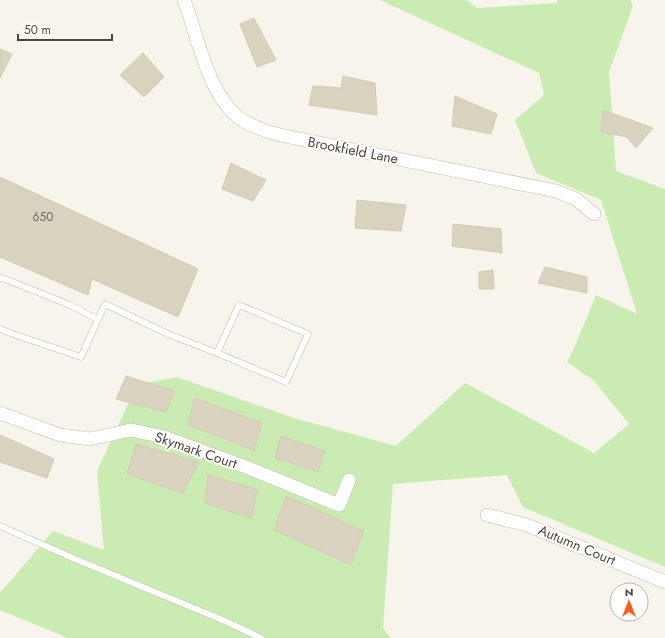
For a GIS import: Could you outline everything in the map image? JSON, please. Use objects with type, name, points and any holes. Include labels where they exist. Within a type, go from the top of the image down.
[{"type":"street","name":"Brookfield Lane","points":[[184,0],[209,74],[217,92],[238,117],[256,128],[280,135],[556,191],[576,199],[594,214]]},
{"type":"street","name":"Skymark Court","points":[[0,413],[60,435],[90,439],[131,430],[164,437],[246,467],[338,505],[349,480]]},
{"type":"street","name":"Autumn Court","points":[[487,514],[527,525],[665,582]]},
{"type":"lane","points":[[0,278],[6,279],[70,306],[97,319]]},
{"type":"lane","points":[[0,329],[81,358],[97,319],[105,304],[168,334],[286,382],[308,334],[239,305],[217,353]]},
{"type":"lane","points":[[0,526],[75,559],[225,621],[261,638]]},
{"type":"green space","points":[[380,0],[467,0],[477,8],[557,3],[557,0],[630,0],[633,6],[609,72],[616,171],[665,189],[665,567],[523,507],[507,475],[393,484],[383,628],[391,638],[68,638],[0,610],[0,593],[53,531],[104,550],[97,471],[137,385],[177,377],[294,418],[396,446],[465,383],[594,453],[629,424],[593,380],[567,362],[596,295],[637,314],[601,200],[536,173],[515,120],[544,95],[539,73]]},
{"type":"building","points":[[254,18],[276,60],[257,67],[240,24]]},
{"type":"building","points":[[0,49],[12,54],[0,78]]},
{"type":"building","points":[[143,53],[164,77],[144,97],[120,75]]},
{"type":"building","points":[[343,76],[375,83],[377,115],[309,105],[313,86],[341,88]]},
{"type":"building","points":[[455,96],[497,114],[491,134],[452,126]]},
{"type":"building","points":[[603,110],[653,128],[636,148],[627,137],[601,132]]},
{"type":"building","points":[[231,163],[266,180],[253,201],[222,189]]},
{"type":"building","points":[[0,177],[198,269],[178,317],[92,279],[88,295],[0,257]]},
{"type":"building","points":[[357,200],[406,205],[401,231],[355,228]]},
{"type":"building","points":[[453,224],[501,229],[502,253],[452,246]]},
{"type":"building","points":[[545,267],[587,277],[587,293],[538,283]]},
{"type":"building","points":[[493,270],[494,289],[479,289],[479,272]]},
{"type":"building","points":[[126,376],[174,391],[166,412],[116,399]]},
{"type":"building","points":[[195,398],[262,423],[254,450],[188,425]]},
{"type":"building","points":[[0,435],[54,459],[47,478],[0,462]]},
{"type":"building","points":[[281,436],[325,451],[318,472],[275,458]]},
{"type":"building","points":[[136,444],[199,462],[183,493],[127,474]]},
{"type":"building","points":[[208,475],[257,489],[252,518],[205,503]]},
{"type":"building","points":[[286,496],[364,531],[351,565],[274,530]]}]
